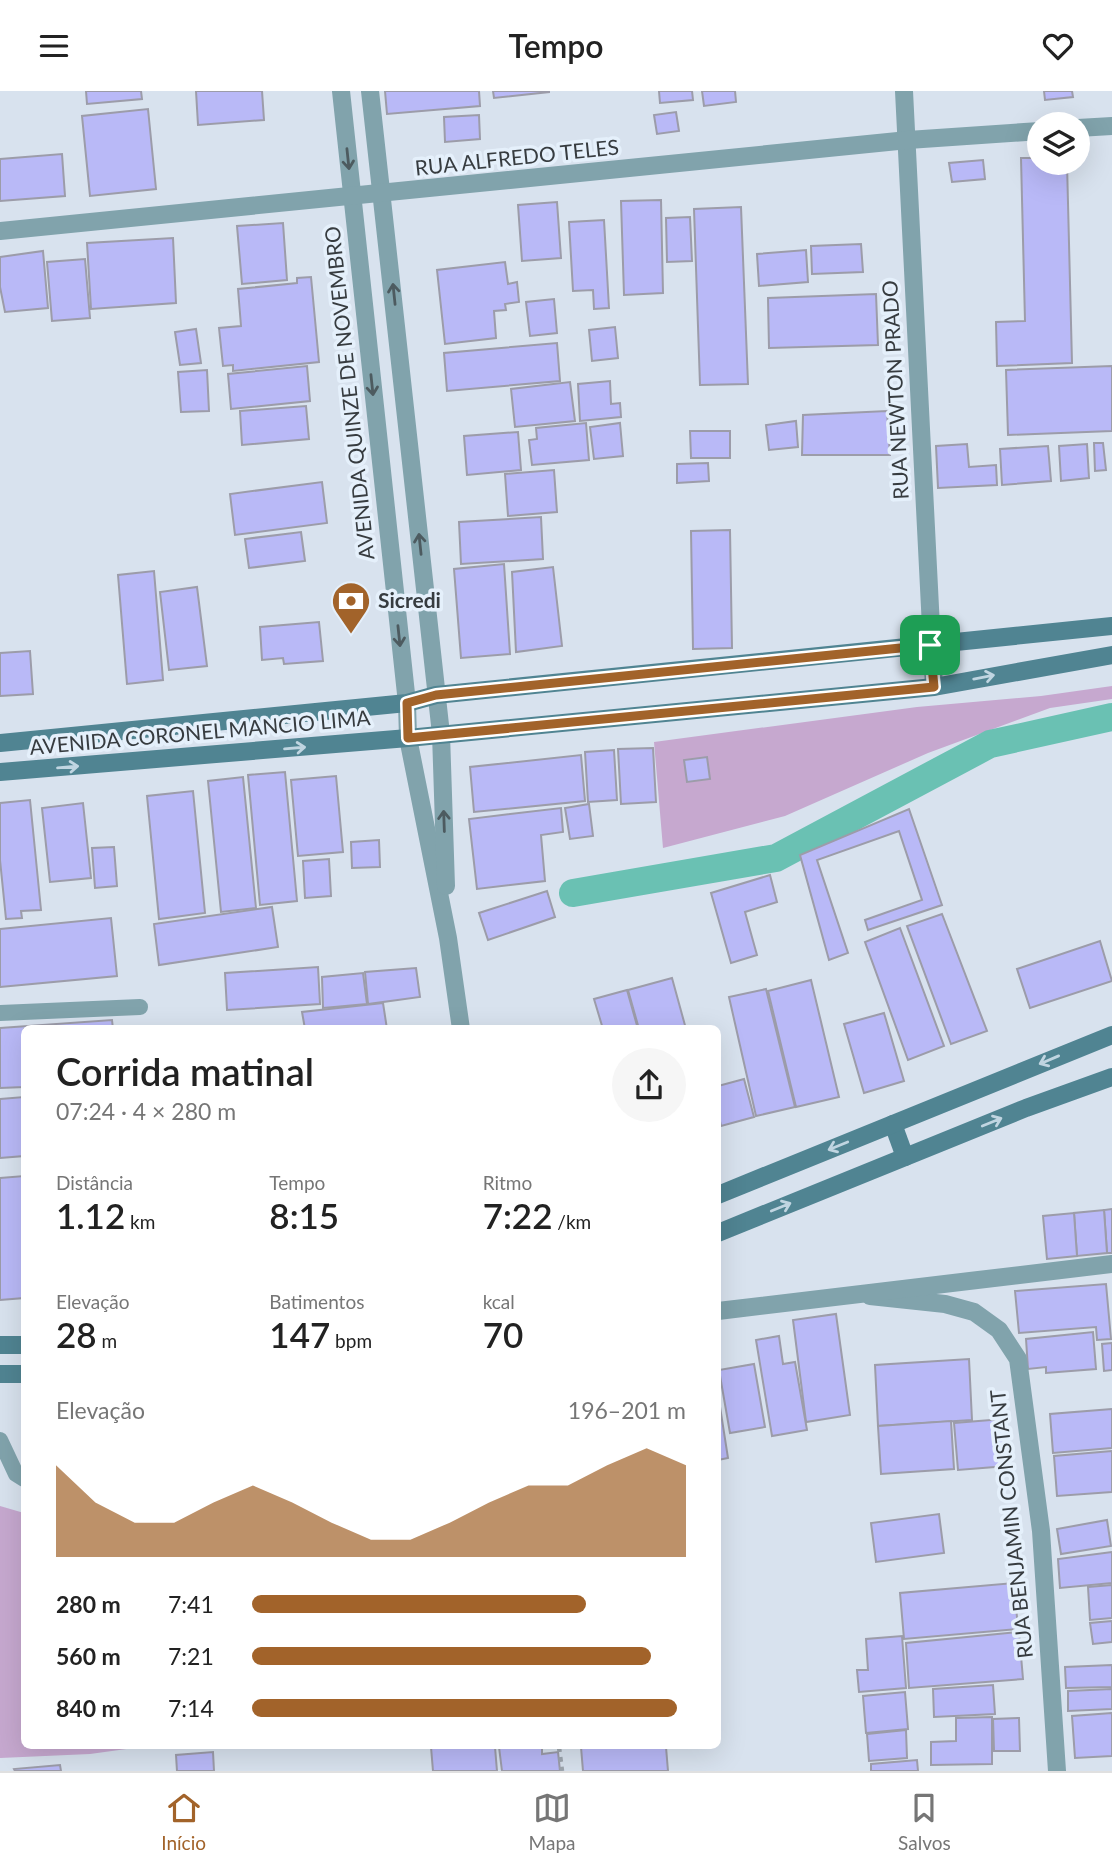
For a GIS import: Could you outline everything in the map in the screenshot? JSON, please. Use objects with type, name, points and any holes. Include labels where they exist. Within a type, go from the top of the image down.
[{"type":"main road","name":"AVENIDA CORONEL MANCIO LIMA","points":[[0,743],[407,703],[436,695],[1112,626]]},
{"type":"main road","name":"AVENIDA CORONEL MANCIO LIMA","points":[[0,772],[408,738],[934,687],[1112,655]]},
{"type":"main road","points":[[721,1194],[1112,1035]]},
{"type":"main road","points":[[721,1232],[1080,1087],[1112,1077]]},
{"type":"main road","points":[[893,1124],[905,1157]]},
{"type":"main road","points":[[0,1345],[21,1345]]},
{"type":"main road","points":[[0,1374],[21,1374]]},
{"type":"street","name":"AVENIDA QUINZE DE NOVEMBRO","points":[[341,91],[407,703],[408,738],[448,938],[460,1025]]},
{"type":"street","name":"AVENIDA QUINZE DE NOVEMBRO","points":[[370,91],[441,734],[448,938]]},
{"type":"street","name":"RUA NEWTON PRADO","points":[[904,91],[934,687]]},
{"type":"street","points":[[1090,127],[1112,126]]},
{"type":"street","name":"RUA ALFREDO TELES","points":[[0,231],[908,140],[1027,132]]},
{"type":"street","points":[[721,1311],[870,1296],[1112,1264]]},
{"type":"street","name":"RUA BENJAMIN CONSTANT","points":[[870,1296],[945,1304],[974,1312],[999,1330],[1018,1359],[1041,1531],[1057,1771]]},
{"type":"lane","points":[[0,1013],[140,1007]]},
{"type":"lane","points":[[0,1440],[16,1474],[21,1477]]},
{"type":"path","points":[[559,1749],[562,1771]]},
{"type":"shaded area","points":[[1112,686],[1112,699],[1050,708],[928,753],[785,816],[663,848],[654,742],[917,707],[1041,696]]},
{"type":"shaded area","points":[[0,1506],[21,1512],[21,1749],[126,1749],[90,1754],[0,1758]]},
{"type":"building","points":[[86,91],[141,91],[142,99],[87,104]]},
{"type":"building","points":[[196,91],[262,91],[264,120],[198,125]]},
{"type":"building","points":[[385,91],[479,91],[480,106],[387,114]]},
{"type":"building","points":[[493,91],[549,91],[549,92],[494,98]]},
{"type":"building","points":[[659,91],[692,91],[693,100],[660,103]]},
{"type":"building","points":[[702,91],[735,91],[736,102],[704,106]]},
{"type":"building","points":[[1044,91],[1072,91],[1073,97],[1045,100]]},
{"type":"building","points":[[148,109],[156,189],[90,196],[82,116]]},
{"type":"building","points":[[676,112],[679,131],[657,134],[654,115]]},
{"type":"building","points":[[479,115],[480,139],[445,142],[444,117]]},
{"type":"building","points":[[62,154],[65,196],[0,201],[0,159]]},
{"type":"building","points":[[1021,158],[1027,158],[1027,175],[1067,175],[1072,363],[997,366],[996,322],[1025,321]]},
{"type":"building","points":[[983,160],[985,179],[952,182],[949,163]]},
{"type":"building","points":[[661,200],[663,293],[624,295],[621,201]]},
{"type":"building","points":[[557,202],[561,258],[522,261],[518,205]]},
{"type":"building","points":[[741,207],[748,384],[700,385],[694,209]]},
{"type":"building","points":[[690,217],[692,261],[667,262],[666,218]]},
{"type":"building","points":[[604,220],[609,308],[594,309],[593,290],[573,291],[569,222]]},
{"type":"building","points":[[283,223],[287,280],[242,284],[237,226]]},
{"type":"building","points":[[173,238],[176,303],[91,309],[87,243]]},
{"type":"building","points":[[861,244],[863,272],[812,274],[811,246]]},
{"type":"building","points":[[806,250],[808,282],[759,286],[757,254]]},
{"type":"building","points":[[43,251],[48,308],[5,312],[0,287],[0,257]]},
{"type":"building","points":[[85,259],[90,318],[52,321],[47,262]]},
{"type":"building","points":[[505,262],[508,284],[517,282],[519,302],[505,304],[506,310],[494,311],[496,338],[445,344],[437,270]]},
{"type":"building","points":[[311,277],[319,362],[233,371],[233,365],[223,366],[219,328],[241,326],[238,289],[297,283],[297,278]]},
{"type":"building","points":[[876,294],[878,345],[769,348],[768,298]]},
{"type":"building","points":[[554,299],[557,333],[530,336],[526,302]]},
{"type":"building","points":[[615,327],[618,358],[592,361],[589,330]]},
{"type":"building","points":[[196,329],[201,363],[180,365],[175,332]]},
{"type":"building","points":[[557,343],[560,381],[447,391],[444,353]]},
{"type":"building","points":[[307,366],[310,401],[231,409],[228,374]]},
{"type":"building","points":[[1112,366],[1112,431],[1008,435],[1006,370]]},
{"type":"building","points":[[207,370],[209,411],[181,412],[178,372]]},
{"type":"building","points":[[610,381],[611,404],[620,403],[621,417],[580,421],[578,384]]},
{"type":"building","points":[[570,382],[575,421],[515,427],[511,389]]},
{"type":"building","points":[[306,406],[309,439],[242,445],[240,411]]},
{"type":"building","points":[[887,411],[890,455],[802,455],[803,415]]},
{"type":"building","points":[[796,421],[798,447],[769,450],[766,425]]},
{"type":"building","points":[[586,423],[589,460],[532,465],[529,440],[537,439],[536,428]]},
{"type":"building","points":[[620,423],[623,456],[594,459],[590,427]]},
{"type":"building","points":[[690,431],[730,431],[730,458],[691,458]]},
{"type":"building","points":[[518,432],[521,470],[467,475],[464,436]]},
{"type":"building","points":[[1094,443],[1103,443],[1106,470],[1095,471]]},
{"type":"building","points":[[967,444],[969,467],[996,465],[997,485],[938,488],[936,446]]},
{"type":"building","points":[[1087,444],[1089,478],[1061,481],[1059,446]]},
{"type":"building","points":[[1048,446],[1051,481],[1002,485],[1000,449]]},
{"type":"building","points":[[708,463],[709,481],[677,483],[677,464]]},
{"type":"building","points":[[554,470],[557,512],[508,516],[505,474]]},
{"type":"building","points":[[322,482],[327,523],[235,535],[230,494]]},
{"type":"building","points":[[541,517],[543,559],[461,564],[459,522]]},
{"type":"building","points":[[730,530],[732,648],[693,649],[691,531]]},
{"type":"building","points":[[301,532],[305,561],[249,568],[245,539]]},
{"type":"building","points":[[504,564],[510,654],[461,658],[454,569]]},
{"type":"building","points":[[553,567],[562,646],[516,652],[512,572]]},
{"type":"building","points":[[154,571],[163,680],[127,684],[118,575]]},
{"type":"building","points":[[197,587],[207,666],[169,670],[160,592]]},
{"type":"building","points":[[319,622],[323,661],[284,664],[283,658],[262,660],[260,627]]},
{"type":"building","points":[[30,651],[33,694],[0,696],[0,653]]},
{"type":"building","points":[[653,748],[656,802],[621,804],[618,749]]},
{"type":"building","points":[[614,750],[617,800],[588,802],[585,752]]},
{"type":"building","points":[[581,755],[585,801],[474,812],[470,767]]},
{"type":"building","points":[[707,757],[710,779],[687,782],[684,760]]},
{"type":"building","points":[[285,772],[297,901],[260,905],[248,775]]},
{"type":"building","points":[[336,776],[343,852],[298,856],[291,780]]},
{"type":"building","points":[[243,777],[256,908],[221,912],[208,781]]},
{"type":"building","points":[[193,791],[205,913],[159,919],[147,796]]},
{"type":"building","points":[[30,800],[41,910],[21,911],[22,918],[6,919],[0,860],[0,803]]},
{"type":"building","points":[[83,803],[91,878],[50,882],[42,808]]},
{"type":"building","points":[[589,804],[593,836],[570,839],[565,808]]},
{"type":"building","points":[[561,808],[563,832],[541,835],[545,881],[477,889],[469,819]]},
{"type":"building","points":[[909,809],[942,905],[868,930],[865,920],[922,900],[899,831],[817,860],[848,953],[829,960],[800,855]]},
{"type":"building","points":[[379,840],[380,867],[352,868],[351,842]]},
{"type":"building","points":[[114,847],[117,886],[95,888],[92,848]]},
{"type":"building","points":[[329,859],[331,896],[305,898],[303,861]]},
{"type":"building","points":[[770,875],[777,902],[745,912],[757,955],[731,963],[711,893]]},
{"type":"building","points":[[547,891],[555,917],[488,940],[479,913]]},
{"type":"building","points":[[272,907],[278,947],[159,965],[154,924]]},
{"type":"building","points":[[942,914],[987,1031],[951,1044],[907,926]]},
{"type":"building","points":[[111,918],[117,976],[0,987],[0,929]]},
{"type":"building","points":[[900,928],[944,1046],[908,1060],[865,942]]},
{"type":"building","points":[[1100,941],[1112,981],[1030,1008],[1017,969]]},
{"type":"building","points":[[318,967],[320,1004],[227,1010],[225,973]]},
{"type":"building","points":[[416,968],[420,997],[368,1004],[365,972]]},
{"type":"building","points":[[363,973],[367,1004],[323,1008],[322,977]]},
{"type":"building","points":[[672,978],[685,1025],[638,1025],[628,990]]},
{"type":"building","points":[[811,980],[839,1097],[796,1107],[768,991]]},
{"type":"building","points":[[766,989],[795,1107],[756,1116],[729,997]]},
{"type":"building","points":[[627,990],[637,1025],[602,1025],[594,999]]},
{"type":"building","points":[[383,1003],[386,1025],[304,1025],[302,1012]]},
{"type":"building","points":[[884,1013],[904,1081],[864,1093],[844,1024]]},
{"type":"building","points":[[112,1020],[113,1025],[42,1025]]},
{"type":"building","points":[[21,1026],[21,1087],[0,1088],[0,1028]]},
{"type":"building","points":[[744,1079],[754,1117],[721,1126],[721,1085]]},
{"type":"building","points":[[21,1097],[21,1156],[0,1158],[0,1099]]},
{"type":"building","points":[[21,1176],[21,1298],[0,1300],[0,1178]]},
{"type":"building","points":[[1112,1209],[1112,1253],[1107,1253],[1104,1210]]},
{"type":"building","points":[[1104,1210],[1107,1253],[1077,1256],[1074,1213]]},
{"type":"building","points":[[1074,1213],[1077,1256],[1047,1259],[1043,1216]]},
{"type":"building","points":[[1106,1284],[1111,1339],[1097,1340],[1096,1327],[1019,1333],[1015,1291]]},
{"type":"building","points":[[836,1314],[850,1415],[806,1422],[793,1320]]},
{"type":"building","points":[[1093,1332],[1096,1369],[1046,1373],[1046,1367],[1028,1369],[1026,1339]]},
{"type":"building","points":[[779,1336],[783,1364],[795,1362],[807,1430],[772,1436],[756,1340]]},
{"type":"building","points":[[1112,1343],[1112,1370],[1104,1371],[1102,1344]]},
{"type":"building","points":[[969,1359],[972,1420],[878,1426],[875,1365]]},
{"type":"building","points":[[754,1364],[765,1427],[730,1433],[721,1370]]},
{"type":"building","points":[[1112,1409],[1112,1448],[1053,1453],[1050,1414]]},
{"type":"building","points":[[721,1413],[728,1458],[721,1459]]},
{"type":"building","points":[[1003,1419],[1007,1466],[958,1470],[954,1423]]},
{"type":"building","points":[[951,1421],[954,1469],[881,1474],[878,1426]]},
{"type":"building","points":[[1112,1451],[1112,1492],[1057,1496],[1054,1456]]},
{"type":"building","points":[[939,1514],[944,1553],[876,1562],[871,1523]]},
{"type":"building","points":[[1107,1520],[1111,1546],[1061,1554],[1057,1529]]},
{"type":"building","points":[[1112,1552],[1112,1583],[1060,1588],[1058,1559]]},
{"type":"building","points":[[1014,1583],[1018,1629],[904,1639],[900,1593]]},
{"type":"building","points":[[1112,1585],[1112,1618],[1090,1620],[1088,1587]]},
{"type":"building","points":[[1112,1621],[1112,1642],[1093,1644],[1090,1623]]},
{"type":"building","points":[[1019,1632],[1023,1679],[909,1688],[906,1643]]},
{"type":"building","points":[[902,1636],[906,1688],[859,1692],[857,1670],[868,1670],[866,1639]]},
{"type":"building","points":[[1112,1665],[1112,1687],[1066,1688],[1065,1667]]},
{"type":"building","points":[[993,1685],[995,1714],[934,1717],[933,1689]]},
{"type":"building","points":[[1112,1689],[1112,1709],[1068,1711],[1068,1691]]},
{"type":"building","points":[[905,1692],[908,1729],[866,1733],[863,1696]]},
{"type":"building","points":[[1112,1713],[1112,1756],[1075,1758],[1072,1716]]},
{"type":"building","points":[[992,1717],[992,1764],[931,1765],[931,1742],[956,1741],[956,1718]]},
{"type":"building","points":[[1019,1718],[1020,1751],[994,1751],[993,1719]]},
{"type":"building","points":[[906,1730],[907,1758],[869,1761],[867,1734]]},
{"type":"building","points":[[431,1749],[495,1749],[497,1771],[433,1771]]},
{"type":"building","points":[[499,1749],[542,1749],[542,1754],[558,1752],[560,1771],[502,1771]]},
{"type":"building","points":[[581,1749],[666,1749],[668,1771],[583,1771]]},
{"type":"building","points":[[213,1752],[214,1771],[177,1771],[176,1755]]},
{"type":"building","points":[[917,1760],[918,1771],[871,1771],[871,1764]]},
{"type":"building","points":[[60,1765],[61,1771],[14,1769]]},
{"type":"waterway","points":[[573,893],[776,858],[990,744],[1112,717]]},
{"type":"place","name":"Sicredi","points":[[351,635]]},
{"type":"route","points":[[930,645],[934,687],[408,738],[407,703],[436,695],[930,645]]}]
